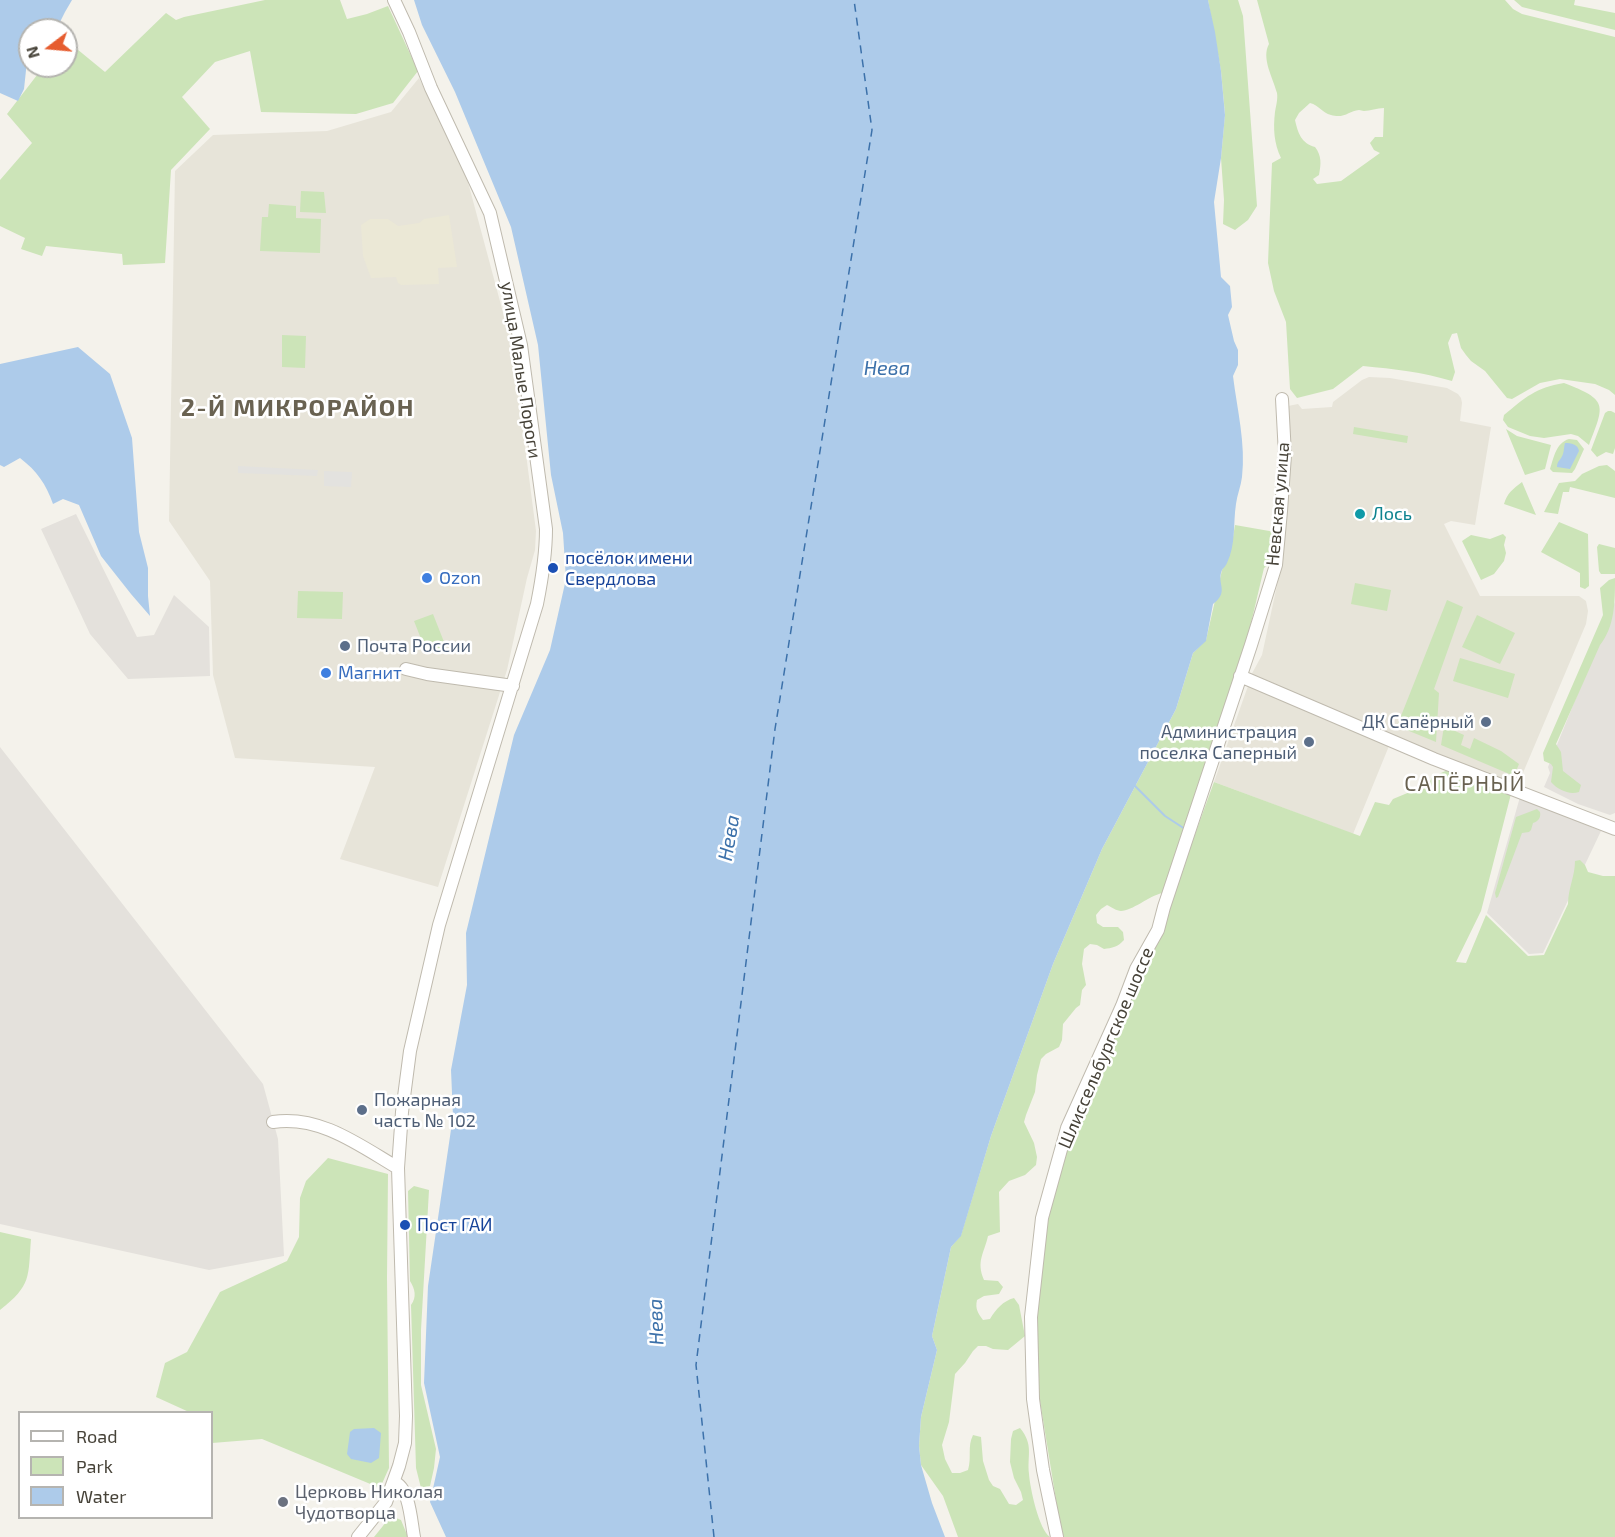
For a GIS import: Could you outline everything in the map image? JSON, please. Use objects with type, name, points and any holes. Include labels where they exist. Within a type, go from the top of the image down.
[{"type":"street","name":"улица Малые Пороги","points":[[358,1537],[386,1502],[405,1443],[398,1168],[410,1051],[438,925],[537,604],[544,568],[546,529],[520,345],[490,213],[431,88],[394,0]]},
{"type":"street","name":"Невская улица","points":[[1240,676],[1277,555],[1285,455],[1282,399]]},
{"type":"street","points":[[406,669],[513,686]]},
{"type":"street","points":[[1240,676],[1434,759],[1615,829]]},
{"type":"street","name":"Шлиссельбургское шоссе","points":[[1057,1537],[1043,1470],[1033,1400],[1031,1317],[1042,1218],[1067,1128],[1137,969],[1158,930],[1240,676]]},
{"type":"street","points":[[273,1122],[287,1120],[315,1124],[333,1131],[398,1168]]},
{"type":"street","points":[[394,1482],[400,1484],[405,1492],[414,1537]]},
{"type":"shaded area","points":[[419,78],[465,171],[512,346],[536,531],[535,550],[507,670],[438,887],[340,859],[375,767],[235,758],[213,675],[210,581],[169,521],[175,171],[213,135],[327,131],[391,112]]},
{"type":"shaded area","points":[[449,215],[457,267],[438,268],[439,284],[401,285],[396,277],[371,278],[363,256],[361,225],[370,219],[388,219],[398,226]]},
{"type":"shaded area","points":[[1369,377],[1390,378],[1447,388],[1461,398],[1460,421],[1491,427],[1475,525],[1451,521],[1444,524],[1480,596],[1579,596],[1586,601],[1588,611],[1586,624],[1517,787],[1249,679],[1262,655],[1282,562],[1288,493],[1288,406],[1298,404],[1302,409],[1332,407],[1333,402]]},
{"type":"shaded area","points":[[238,466],[318,470],[317,476],[238,473]]},
{"type":"shaded area","points":[[324,471],[352,472],[351,487],[324,486]]},
{"type":"shaded area","points":[[76,514],[137,637],[154,635],[174,595],[209,627],[210,676],[128,679],[90,634],[41,529]]},
{"type":"shaded area","points":[[1615,602],[1615,813],[1610,815],[1578,804],[1544,787],[1550,773],[1548,767]]},
{"type":"shaded area","points":[[1248,686],[1389,746],[1353,834],[1214,782]]},
{"type":"shaded area","points":[[0,747],[263,1084],[278,1139],[284,1256],[209,1270],[0,1224]]},
{"type":"shaded area","points":[[1520,797],[1601,831],[1543,953],[1529,954],[1487,913]]},
{"type":"green space","points":[[265,0],[340,0],[347,19],[388,6],[418,71],[393,103],[356,114],[261,112],[250,51],[215,62],[182,97],[210,129],[171,170],[165,263],[123,265],[122,254],[46,246],[42,256],[21,249],[25,238],[0,226],[0,180],[32,143],[7,114],[35,78],[78,78],[78,50],[105,72],[166,13],[176,20]]},
{"type":"green space","points":[[1208,0],[1238,0],[1243,16],[1257,206],[1248,220],[1235,230],[1223,224],[1221,158],[1225,114],[1221,71]]},
{"type":"green space","points":[[1257,0],[1505,0],[1513,9],[1522,14],[1615,37],[1615,395],[1595,384],[1560,379],[1540,383],[1512,399],[1507,398],[1485,371],[1466,355],[1461,348],[1457,333],[1452,334],[1448,343],[1455,372],[1452,381],[1419,373],[1363,366],[1333,389],[1297,398],[1290,389],[1286,322],[1274,291],[1268,263],[1272,163],[1281,158],[1275,136],[1274,118],[1277,95],[1266,55],[1269,44]],"holes":[[[1310,103],[1325,113],[1336,116],[1359,110],[1384,108],[1383,137],[1375,137],[1370,143],[1374,150],[1380,153],[1341,181],[1317,184],[1313,179],[1319,175],[1319,154],[1315,147],[1306,143],[1301,137],[1295,120]]]},
{"type":"green space","points":[[1514,0],[1575,0],[1574,5],[1615,13],[1615,30],[1522,7]]},
{"type":"green space","points":[[301,191],[324,192],[326,213],[300,212]]},
{"type":"green space","points":[[269,204],[296,206],[296,218],[321,219],[320,253],[260,251],[262,217],[268,217]]},
{"type":"green space","points":[[282,335],[306,336],[305,368],[282,367]]},
{"type":"green space","points":[[1564,383],[1589,394],[1599,405],[1598,420],[1589,445],[1578,436],[1571,434],[1544,438],[1530,436],[1508,427],[1503,420],[1504,415],[1531,394]]},
{"type":"green space","points":[[1608,411],[1615,413],[1615,448],[1613,454],[1606,452],[1597,457],[1591,450],[1605,413]]},
{"type":"green space","points":[[1354,427],[1408,436],[1407,443],[1353,434]]},
{"type":"green space","points":[[1506,429],[1517,436],[1551,445],[1545,469],[1525,475]]},
{"type":"green space","points":[[1569,439],[1577,440],[1584,449],[1575,469],[1572,473],[1553,472],[1550,469],[1556,451]]},
{"type":"green space","points":[[1607,465],[1615,471],[1615,498],[1570,487],[1569,492],[1563,492],[1558,514],[1544,512],[1559,483],[1575,481],[1582,474]]},
{"type":"green space","points":[[1522,482],[1536,515],[1504,504],[1513,489]]},
{"type":"green space","points":[[1559,522],[1588,534],[1589,586],[1585,589],[1580,587],[1580,573],[1541,552]]},
{"type":"green space","points":[[1235,525],[1275,532],[1271,563],[1264,568],[1248,636],[1184,836],[1162,893],[1121,911],[1107,905],[1096,915],[1097,923],[1103,927],[1118,927],[1123,932],[1124,940],[1110,948],[1104,949],[1090,944],[1084,949],[1082,964],[1086,985],[1082,990],[1080,1005],[1063,1024],[1059,1047],[1041,1059],[1035,1092],[1024,1122],[1034,1143],[1036,1165],[1025,1175],[1009,1181],[999,1192],[1000,1232],[988,1236],[981,1258],[981,1268],[984,1280],[998,1281],[1003,1287],[999,1294],[984,1296],[976,1303],[977,1311],[983,1320],[990,1319],[1000,1306],[1014,1298],[1019,1305],[1025,1336],[1008,1350],[978,1346],[955,1374],[949,1422],[942,1445],[945,1459],[952,1473],[960,1473],[968,1470],[973,1435],[981,1437],[983,1461],[989,1480],[993,1486],[1000,1489],[1009,1504],[1016,1505],[1023,1500],[1010,1462],[1011,1439],[1013,1431],[1020,1428],[1027,1440],[1029,1450],[1030,1480],[1036,1508],[1042,1526],[1050,1537],[958,1537],[943,1496],[921,1465],[919,1446],[921,1417],[937,1350],[932,1336],[951,1247],[961,1235],[991,1136],[1053,964],[1102,849],[1176,709],[1193,653],[1206,640]]},
{"type":"green space","points":[[1503,534],[1506,537],[1504,561],[1494,574],[1481,580],[1462,541],[1471,535],[1490,539]]},
{"type":"green space","points":[[1599,544],[1615,548],[1615,574],[1601,574],[1599,571],[1597,547]]},
{"type":"green space","points":[[1615,578],[1614,605],[1609,630],[1600,645],[1556,744],[1561,752],[1563,771],[1581,785],[1579,792],[1568,792],[1551,782],[1553,767],[1544,761],[1543,753],[1603,615],[1600,588]]},
{"type":"green space","points":[[1355,583],[1391,590],[1387,611],[1351,604]]},
{"type":"green space","points":[[298,591],[343,592],[342,619],[297,618]]},
{"type":"green space","points":[[1447,600],[1463,607],[1434,689],[1439,693],[1436,742],[1397,726]]},
{"type":"green space","points":[[433,614],[446,647],[427,654],[414,621]]},
{"type":"green space","points":[[1477,615],[1515,633],[1500,664],[1462,647]]},
{"type":"green space","points":[[1460,658],[1515,674],[1508,698],[1453,681]]},
{"type":"green space","points":[[1444,726],[1464,735],[1461,745],[1470,749],[1474,738],[1501,751],[1519,764],[1514,776],[1441,745]]},
{"type":"green space","points":[[1450,769],[1511,794],[1481,911],[1456,962],[1466,963],[1486,915],[1528,956],[1544,955],[1568,904],[1575,861],[1580,860],[1588,872],[1615,876],[1615,1537],[1062,1537],[1039,1395],[1037,1315],[1048,1217],[1073,1129],[1169,906],[1214,782],[1360,836],[1375,802],[1389,805],[1393,799],[1429,784],[1432,777]]},
{"type":"green space","points":[[1537,809],[1540,817],[1533,823],[1529,832],[1522,833],[1496,898],[1495,893],[1516,817]]},
{"type":"green space","points":[[328,1158],[388,1174],[389,1468],[380,1488],[262,1439],[213,1443],[213,1411],[187,1411],[156,1397],[165,1363],[187,1352],[220,1292],[287,1261],[299,1237],[300,1198],[306,1181]]},
{"type":"green space","points":[[414,1186],[429,1190],[421,1330],[421,1385],[436,1449],[430,1486],[425,1489],[421,1488],[416,1468],[411,1305],[415,1293],[410,1281],[408,1191]]},
{"type":"green space","points":[[0,1232],[31,1239],[28,1272],[23,1287],[0,1310]]},
{"type":"green space","points":[[391,1516],[401,1520],[408,1537],[374,1537]]},
{"type":"water","points":[[0,0],[72,0],[62,18],[18,18],[18,78],[25,78],[24,89],[18,101],[0,93]]},
{"type":"water","name":"Нева","points":[[414,0],[1208,0],[1221,71],[1225,115],[1214,202],[1221,277],[1230,286],[1232,307],[1228,315],[1238,350],[1238,365],[1233,376],[1243,452],[1242,477],[1236,504],[1232,549],[1227,564],[1222,570],[1222,591],[1213,604],[1206,641],[1193,653],[1176,709],[1102,849],[1053,964],[991,1136],[961,1236],[951,1247],[932,1336],[937,1350],[921,1417],[919,1446],[921,1465],[945,1537],[446,1537],[430,1502],[440,1457],[424,1383],[428,1286],[453,1116],[451,1070],[467,985],[466,933],[514,735],[550,650],[566,579],[563,533],[551,475],[538,345],[511,227],[455,92],[422,25]]},
{"type":"water","points":[[78,347],[110,374],[132,438],[139,532],[148,568],[150,616],[101,556],[79,505],[63,499],[53,504],[40,478],[20,458],[4,467],[0,465],[0,364]]},
{"type":"water","points":[[1565,443],[1576,445],[1579,451],[1570,469],[1557,467]]},
{"type":"water","points":[[374,1428],[381,1433],[379,1458],[371,1463],[351,1459],[347,1454],[350,1432],[354,1429]]},
{"type":"waterway","points":[[1135,786],[1165,816],[1185,829]]},
{"type":"ferry route","points":[[714,1537],[696,1365],[775,729],[872,130],[854,0]]},
{"type":"place","name":"Лось","points":[[1360,514]]},
{"type":"place","name":"посёлок имени Свердлова","points":[[553,568]]},
{"type":"place","name":"Ozon","points":[[427,578]]},
{"type":"place","name":"Почта России","points":[[345,646]]},
{"type":"place","name":"Магнит","points":[[326,673]]},
{"type":"place","name":"ДК Сапёрный","points":[[1486,722]]},
{"type":"place","name":"Администрация поселка Саперный","points":[[1309,742]]},
{"type":"place","name":"Пожарная часть № 102","points":[[362,1110]]},
{"type":"place","name":"Пост ГАИ","points":[[405,1225]]},
{"type":"place","name":"Церковь Николая Чудотворца","points":[[283,1502]]},
{"type":"district","name":"2-Й МИКРОРАЙОН","points":[[298,408]]},
{"type":"district","name":"САПЁРНЫЙ","points":[[1465,784]]}]
